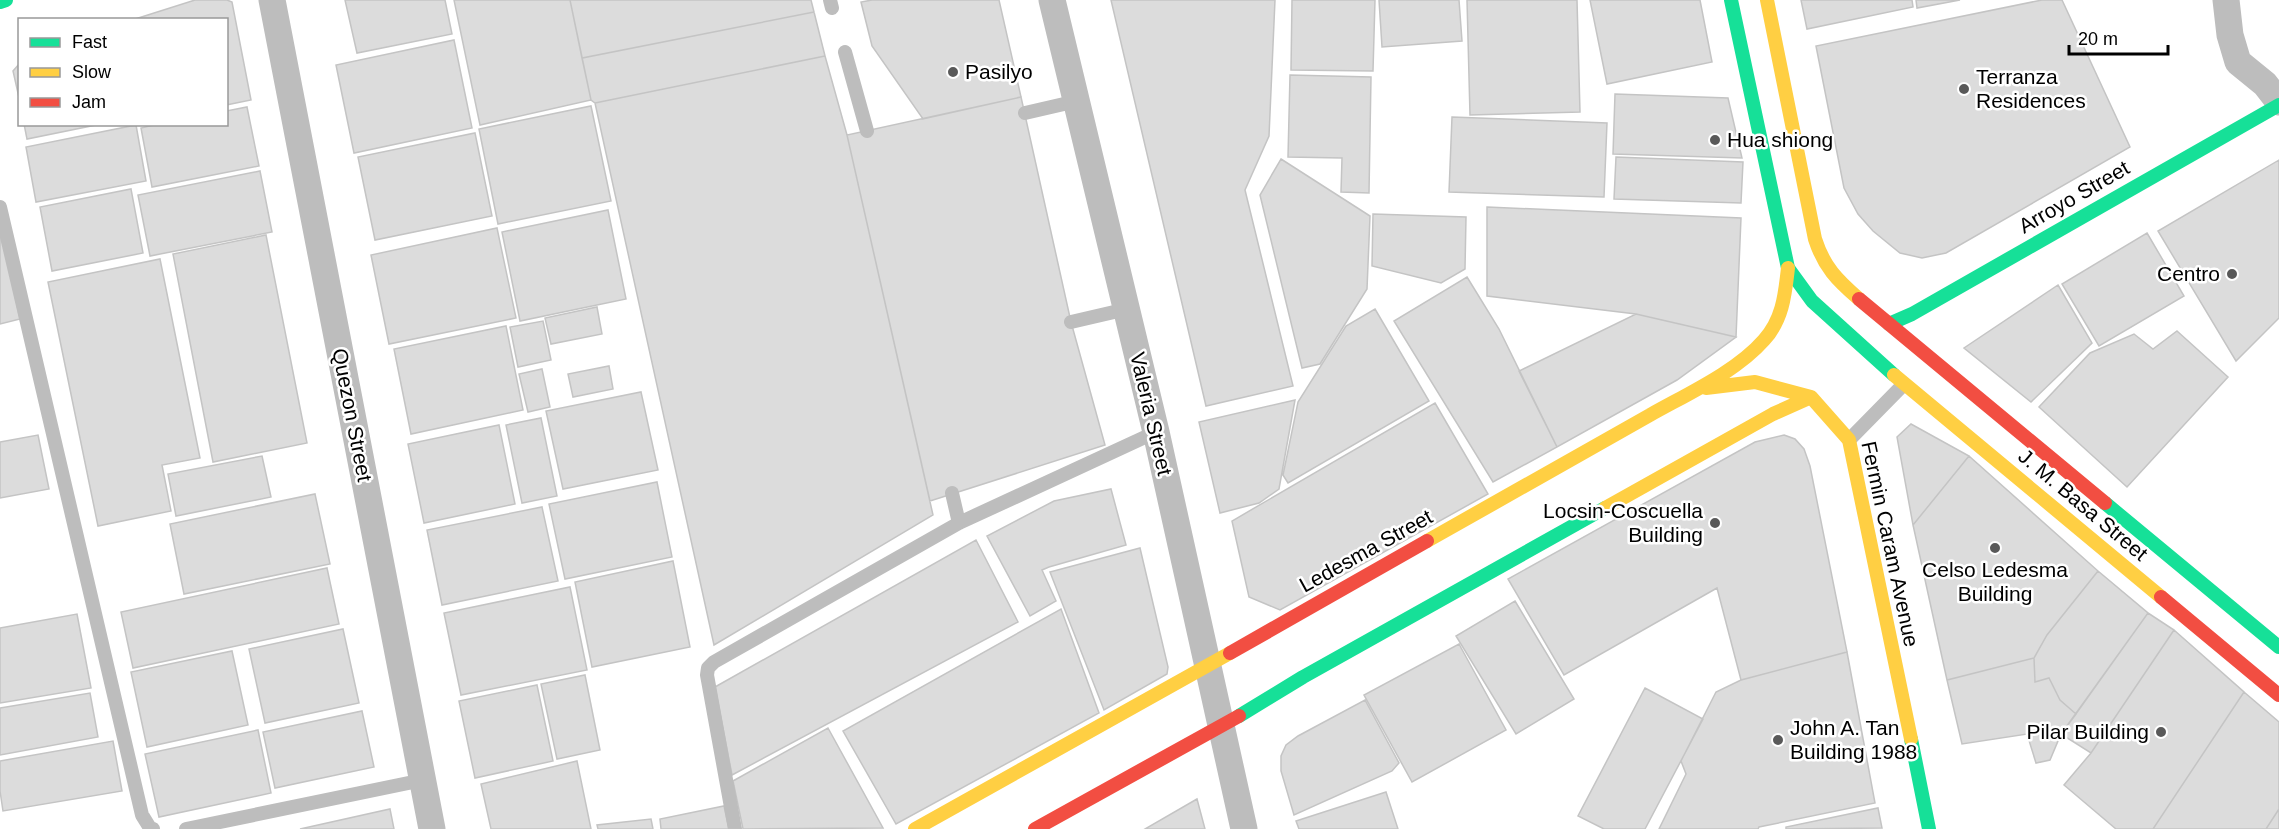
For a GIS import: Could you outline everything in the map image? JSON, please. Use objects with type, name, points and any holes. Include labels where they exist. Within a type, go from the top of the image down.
[{"type":"main road","points":[[0,2],[6,0]]},
{"type":"main road","points":[[1731,0],[1788,268]]},
{"type":"main road","name":"J. M. Basa Street","points":[[1767,0],[1821,258],[1839,282],[2279,647]]},
{"type":"main road","name":"Arroyo Street","points":[[1889,324],[1912,314],[2279,103]]},
{"type":"main road","name":"J. M. Basa Street","points":[[1788,268],[1812,302],[1904,384],[2279,695]]},
{"type":"main road","name":"Ledesma Street","points":[[915,829],[1209,665],[1693,390],[1743,359],[1770,335],[1781,313],[1788,268]]},
{"type":"main road","points":[[1693,390],[1755,382],[1811,397]]},
{"type":"main road","points":[[1035,829],[1221,727],[1303,677],[1755,424],[1811,397]]},
{"type":"main road","name":"Fermin Caram Avenue","points":[[1811,397],[1849,440],[1929,829]]},
{"type":"street","name":"Quezon Street","points":[[272,0],[432,829]]},
{"type":"street","name":"Valeria Street","points":[[1052,0],[1156,432],[1244,829]]},
{"type":"street","points":[[2226,0],[2230,35],[2238,62],[2265,84],[2279,103]]},
{"type":"lane","points":[[845,52],[867,131]]},
{"type":"lane","points":[[1025,113],[1077,101]]},
{"type":"lane","points":[[0,207],[142,815],[153,829]]},
{"type":"lane","points":[[1071,322],[1127,309]]},
{"type":"lane","points":[[1849,440],[1904,384]]},
{"type":"lane","points":[[735,829],[707,675],[708,668],[714,662],[958,523],[1156,432]]},
{"type":"lane","points":[[952,493],[958,523]]},
{"type":"lane","points":[[186,829],[423,780]]},
{"type":"building","points":[[195,0],[232,2],[251,100],[228,105],[228,18],[138,18]]},
{"type":"building","points":[[345,0],[445,0],[452,34],[357,53]]},
{"type":"building","points":[[454,0],[570,0],[591,100],[480,125]]},
{"type":"building","points":[[570,0],[811,0],[814,12],[582,58]]},
{"type":"building","name":"Pasilyo","points":[[872,0],[999,0],[1021,97],[923,119],[872,46],[861,2]]},
{"type":"building","points":[[1111,0],[1275,0],[1269,136],[1245,190],[1293,386],[1206,406]]},
{"type":"building","points":[[1292,0],[1375,0],[1373,71],[1291,70]]},
{"type":"building","points":[[1379,0],[1459,0],[1462,41],[1382,47]]},
{"type":"building","points":[[1467,0],[1577,0],[1580,112],[1470,115]]},
{"type":"building","points":[[1590,0],[1700,0],[1712,62],[1607,84]]},
{"type":"building","points":[[1801,0],[1912,0],[1913,7],[1807,29]]},
{"type":"building","points":[[1916,0],[1960,0],[1917,8]]},
{"type":"building","name":"Terranza Residences","points":[[2042,0],[2062,0],[2130,147],[1946,253],[1922,258],[1900,253],[1873,231],[1858,214],[1844,188],[1816,46]]},
{"type":"building","points":[[814,12],[825,56],[595,103],[591,100],[582,58]]},
{"type":"building","points":[[454,40],[472,128],[354,153],[336,65]]},
{"type":"building","points":[[825,56],[847,135],[933,515],[714,645],[595,103]]},
{"type":"building","points":[[18,65],[18,93],[13,71]]},
{"type":"building","points":[[1290,75],[1371,77],[1369,193],[1341,192],[1342,158],[1288,157]]},
{"type":"building","points":[[1615,94],[1728,98],[1742,158],[1613,154]]},
{"type":"building","points":[[1021,97],[1071,322],[1105,445],[930,501],[847,135]]},
{"type":"building","points":[[591,106],[611,201],[498,224],[479,129]]},
{"type":"building","points":[[247,107],[259,166],[152,187],[141,128],[150,126],[228,126],[228,111]]},
{"type":"building","points":[[1452,117],[1607,123],[1604,197],[1449,192]]},
{"type":"building","points":[[24,126],[91,126],[27,139]]},
{"type":"building","points":[[136,126],[146,181],[36,202],[26,147]]},
{"type":"building","points":[[475,133],[492,216],[375,240],[358,157]]},
{"type":"building","points":[[1616,157],[1743,162],[1741,203],[1614,199]]},
{"type":"building","points":[[1281,159],[1370,216],[1367,289],[1320,364],[1302,368],[1260,195]]},
{"type":"building","name":"Centro","points":[[2279,160],[2279,318],[2236,361],[2158,231]]},
{"type":"building","points":[[260,171],[272,232],[150,256],[138,195]]},
{"type":"building","points":[[131,189],[143,253],[52,271],[40,207]]},
{"type":"building","points":[[1487,207],[1741,218],[1736,337],[1636,314],[1487,296]]},
{"type":"building","points":[[608,210],[626,299],[520,321],[502,232]]},
{"type":"building","points":[[1373,214],[1466,217],[1465,269],[1441,283],[1372,266]]},
{"type":"building","points":[[0,227],[20,319],[0,324]]},
{"type":"building","points":[[497,228],[516,318],[389,344],[371,255]]},
{"type":"building","points":[[2147,233],[2184,296],[2099,346],[2062,284]]},
{"type":"building","points":[[266,235],[307,443],[213,462],[173,254]]},
{"type":"building","points":[[160,259],[200,458],[162,465],[171,511],[98,526],[48,282]]},
{"type":"building","points":[[1467,277],[1499,329],[1557,447],[1493,482],[1394,321]]},
{"type":"building","points":[[2058,285],[2092,343],[2031,402],[1964,348]]},
{"type":"building","points":[[597,307],[602,334],[551,344],[545,318]]},
{"type":"building","points":[[1375,309],[1429,401],[1288,483],[1283,475],[1298,402],[1346,326]]},
{"type":"building","points":[[1636,314],[1736,337],[1677,380],[1557,447],[1519,371]]},
{"type":"building","points":[[543,321],[551,360],[518,367],[510,327]]},
{"type":"building","points":[[506,326],[523,410],[411,434],[394,349]]},
{"type":"building","points":[[2177,331],[2228,377],[2127,487],[2039,407],[2090,353],[2134,334],[2153,349]]},
{"type":"building","points":[[609,366],[613,389],[573,397],[568,374]]},
{"type":"building","points":[[542,369],[550,407],[528,412],[519,374]]},
{"type":"building","points":[[641,392],[658,470],[563,489],[546,411]]},
{"type":"building","points":[[1295,400],[1279,489],[1259,503],[1220,513],[1199,422]]},
{"type":"building","points":[[1435,403],[1488,494],[1280,610],[1249,597],[1232,521]]},
{"type":"building","points":[[541,418],[557,496],[522,503],[506,425]]},
{"type":"building","points":[[1911,424],[1969,456],[1913,525],[1897,437]]},
{"type":"building","points":[[499,425],[515,504],[424,523],[408,444]]},
{"type":"building","points":[[38,435],[49,489],[0,498],[0,442]]},
{"type":"building","name":"Locsin-Coscuella Building","points":[[1784,435],[1795,439],[1804,449],[1810,466],[1847,652],[1741,680],[1717,588],[1564,675],[1508,579],[1755,442]]},
{"type":"building","points":[[262,456],[271,497],[176,516],[168,474]]},
{"type":"building","name":"Celso Ledesma Building","points":[[1969,456],[2098,571],[2047,635],[2034,658],[1947,680],[1913,525]]},
{"type":"building","points":[[657,482],[672,557],[565,579],[549,504]]},
{"type":"building","points":[[1111,489],[1126,545],[1042,570],[1056,601],[1030,616],[987,536],[1054,501]]},
{"type":"building","points":[[315,494],[330,564],[184,594],[170,524]]},
{"type":"building","points":[[542,507],[558,581],[442,605],[427,530]]},
{"type":"building","points":[[976,540],[1018,622],[732,775],[715,687]]},
{"type":"building","points":[[1140,548],[1168,667],[1167,674],[1104,710],[1050,572]]},
{"type":"building","points":[[673,561],[690,647],[592,667],[575,582]]},
{"type":"building","points":[[327,568],[339,624],[133,668],[121,612]]},
{"type":"building","points":[[2098,571],[2148,613],[2076,714],[2060,700],[2049,678],[2035,682],[2034,658],[2047,635]]},
{"type":"building","points":[[570,587],[587,670],[461,695],[444,613]]},
{"type":"building","points":[[1515,601],[1574,699],[1516,734],[1456,636]]},
{"type":"building","points":[[1061,609],[1099,713],[896,824],[843,731]]},
{"type":"building","points":[[2148,613],[2174,630],[2091,753],[2061,734]]},
{"type":"building","points":[[77,614],[91,688],[0,703],[0,628]]},
{"type":"building","points":[[343,629],[359,703],[265,723],[249,649]]},
{"type":"building","name":"Pilar Building","points":[[2174,630],[2244,692],[2153,829],[2116,829],[2064,785],[2091,753]]},
{"type":"building","points":[[1459,644],[1506,730],[1412,782],[1364,695]]},
{"type":"building","points":[[232,651],[248,725],[147,747],[131,672]]},
{"type":"building","name":"John A. Tan Building 1988","points":[[1847,652],[1875,803],[1758,829],[1659,829],[1686,774],[1681,761],[1716,692],[1741,680]]},
{"type":"building","points":[[2034,658],[2035,682],[2049,678],[2060,700],[2076,714],[2061,734],[2050,760],[2036,763],[2027,734],[1962,744],[1947,680]]},
{"type":"building","points":[[585,675],[600,750],[557,759],[541,684]]},
{"type":"building","points":[[537,685],[553,761],[475,778],[459,701]]},
{"type":"building","points":[[1645,688],[1703,719],[1645,829],[1604,829],[1578,816]]},
{"type":"building","points":[[2244,692],[2279,722],[2279,809],[2266,829],[2153,829]]},
{"type":"building","points":[[90,693],[98,737],[0,755],[0,708]]},
{"type":"building","points":[[1365,700],[1399,763],[1392,771],[1294,815],[1281,771],[1281,756],[1286,745],[1298,736]]},
{"type":"building","points":[[362,711],[374,767],[275,788],[263,732]]},
{"type":"building","points":[[828,728],[883,828],[743,829],[733,781]]},
{"type":"building","points":[[258,730],[271,793],[159,817],[145,754]]},
{"type":"building","points":[[113,741],[122,791],[3,811],[0,761]]},
{"type":"building","points":[[577,761],[591,829],[491,829],[481,784]]},
{"type":"building","points":[[1386,792],[1398,829],[1299,829],[1296,821]]},
{"type":"building","points":[[1197,799],[1205,829],[1145,829]]},
{"type":"building","points":[[724,806],[729,829],[661,829],[660,819]]},
{"type":"building","points":[[1878,808],[1882,828],[1786,829],[1786,827]]},
{"type":"building","points":[[390,809],[394,829],[300,829]]},
{"type":"building","points":[[2279,809],[2279,829],[2266,829]]},
{"type":"building","points":[[651,819],[653,829],[598,829],[597,825]]},
{"type":"traffic: fast","points":[[0,2],[6,0]]},
{"type":"traffic: fast","points":[[1731,0],[1788,268],[1812,301],[1894,375]]},
{"type":"traffic: fast","points":[[1889,324],[1912,314],[2279,105]]},
{"type":"traffic: fast","points":[[2105,503],[2279,647]]},
{"type":"traffic: fast","points":[[1239,716],[1303,677],[1605,508]]},
{"type":"traffic: fast","points":[[1911,739],[1929,829]]},
{"type":"traffic: slow","points":[[1767,0],[1815,239],[1832,272],[1859,299]]},
{"type":"traffic: slow","points":[[1427,541],[1695,390],[1740,362],[1753,352],[1775,324],[1784,297],[1788,268]]},
{"type":"traffic: slow","points":[[1894,375],[2161,597]]},
{"type":"traffic: slow","points":[[1706,388],[1755,382],[1811,397],[1849,440],[1911,739]]},
{"type":"traffic: slow","points":[[1605,508],[1773,414],[1811,397]]},
{"type":"traffic: slow","points":[[915,829],[1230,653]]},
{"type":"traffic: jam","points":[[1859,299],[2105,503]]},
{"type":"traffic: jam","points":[[1230,653],[1427,541]]},
{"type":"traffic: jam","points":[[2161,597],[2279,695]]},
{"type":"traffic: jam","points":[[1035,829],[1239,716]]},
{"type":"place","name":"Pasilyo","points":[[953,72]]},
{"type":"place","name":"Terranza Residences","points":[[1964,89]]},
{"type":"place","name":"Hua shiong","points":[[1715,140]]},
{"type":"place","name":"Centro","points":[[2232,274]]},
{"type":"place","name":"Locsin-Coscuella Building","points":[[1715,523]]},
{"type":"place","name":"Celso Ledesma Building","points":[[1995,548]]},
{"type":"place","name":"Pilar Building","points":[[2161,732]]},
{"type":"place","name":"John A. Tan Building 1988","points":[[1778,740]]}]
